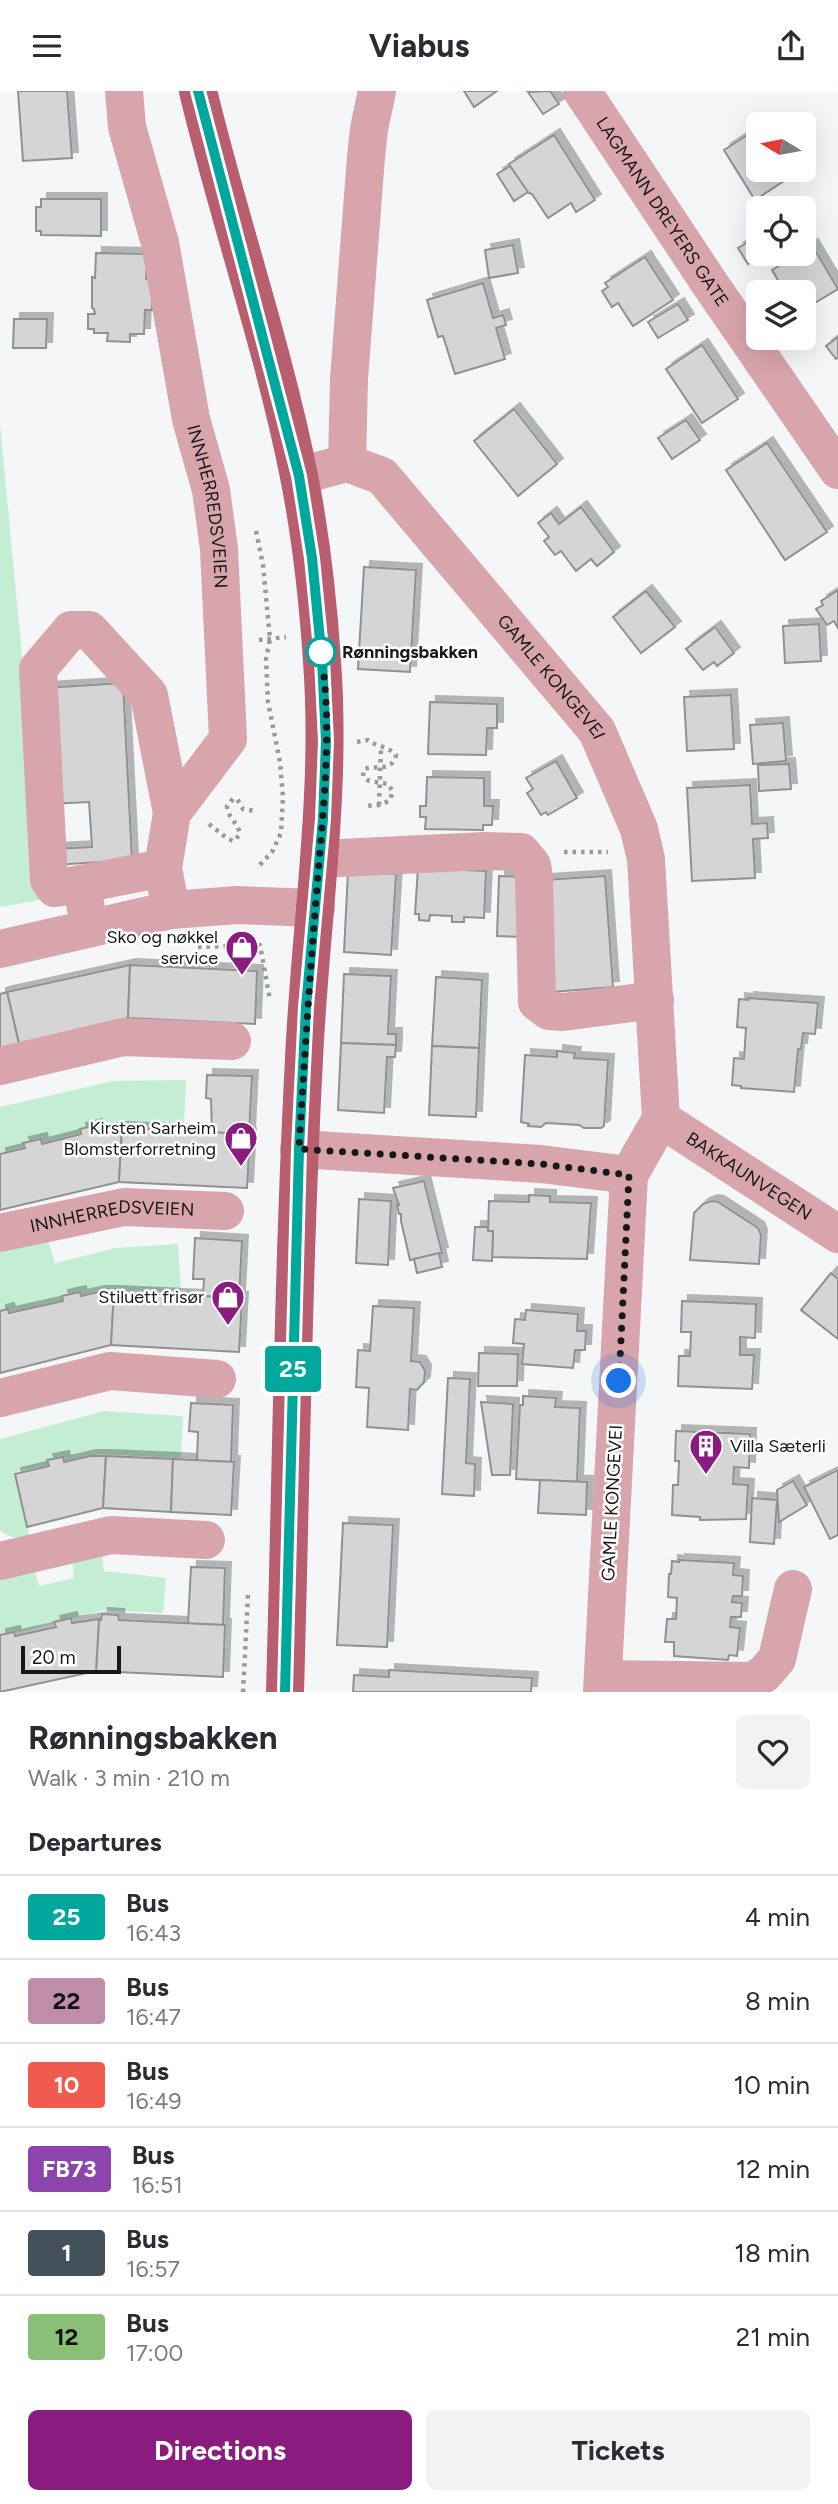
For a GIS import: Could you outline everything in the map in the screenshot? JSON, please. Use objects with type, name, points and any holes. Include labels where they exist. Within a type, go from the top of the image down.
[{"type":"main road","points":[[198,91],[299,476],[312,558],[322,660],[326,741],[320,859],[306,1007],[299,1149],[285,1692]]},
{"type":"street","name":"INNHERREDSVEIEN","points":[[124,91],[127,127],[160,243],[191,419],[211,490],[219,549],[228,739],[172,813],[163,868],[171,910]]},
{"type":"street","points":[[299,476],[347,463],[349,379],[366,157],[377,91]]},
{"type":"street","name":"LAGMANN DREYERS GATE","points":[[582,91],[838,470]]},
{"type":"street","name":"GAMLE KONGEVEI","points":[[347,463],[382,476],[597,731],[639,828],[646,859],[661,1118],[629,1175],[603,1685],[752,1681],[764,1674],[777,1659],[793,1589]]},
{"type":"street","points":[[163,868],[55,888],[49,880],[38,670],[71,630],[89,630],[149,695],[172,813]]},
{"type":"street","points":[[320,859],[485,851],[521,852],[532,865],[534,878],[537,1002],[549,1011],[563,1011],[655,1000]]},
{"type":"street","points":[[82,884],[91,928]]},
{"type":"street","points":[[0,949],[171,910],[237,905],[316,908]]},
{"type":"street","points":[[0,1066],[123,1037],[232,1041]]},
{"type":"street","name":"BAKKAUNVEGEN","points":[[661,1118],[838,1234]]},
{"type":"street","points":[[299,1149],[541,1164],[629,1175]]},
{"type":"street","name":"INNHERREDSVEIEN","points":[[0,1233],[124,1207],[225,1211]]},
{"type":"street","points":[[0,1398],[110,1371],[217,1379]]},
{"type":"street","points":[[0,1561],[111,1535],[206,1540]]},
{"type":"path","points":[[253,566],[271,564]]},
{"type":"path","points":[[259,640],[286,637],[285,625]]},
{"type":"path","points":[[257,868],[272,852],[281,833],[283,797],[280,762],[268,702],[266,659]]},
{"type":"path","points":[[353,742],[368,740],[391,749],[396,755],[389,767],[364,769],[363,776],[369,781],[388,784],[393,792],[389,801],[363,806]]},
{"type":"path","points":[[379,805],[382,747]]},
{"type":"path","points":[[206,828],[210,822],[228,839],[234,841],[240,834],[239,827],[228,814],[227,806],[233,799],[237,800],[243,809],[256,811]]},
{"type":"path","points":[[521,852],[608,852],[646,859]]},
{"type":"green space","points":[[0,424],[45,899],[0,907]]},
{"type":"green space","points":[[186,1080],[184,1126],[119,1124],[0,1153],[0,1107],[113,1081]]},
{"type":"green space","points":[[47,1238],[55,1263],[116,1248],[178,1244],[181,1293],[108,1290],[0,1317],[0,1249]]},
{"type":"green space","points":[[104,1411],[183,1416],[181,1458],[97,1454],[17,1472],[30,1538],[14,1537],[0,1530],[0,1439]]},
{"type":"green space","points":[[101,1549],[104,1571],[166,1578],[163,1613],[105,1610],[0,1637],[0,1573],[33,1566],[39,1586],[74,1578],[72,1556]]},
{"type":"building","points":[[18,91],[67,91],[72,158],[23,161]]},
{"type":"building","points":[[464,91],[497,91],[474,107]]},
{"type":"building","points":[[550,91],[559,104],[543,114],[528,92]]},
{"type":"building","points":[[554,135],[595,200],[576,212],[571,203],[548,218],[532,194],[526,192],[509,164]]},
{"type":"building","points":[[746,136],[746,182],[782,182],[761,196],[753,196],[724,150]]},
{"type":"building","points":[[510,166],[528,192],[514,201],[497,174]]},
{"type":"building","points":[[41,199],[101,199],[101,236],[41,235],[41,231],[36,231],[36,207],[41,207]]},
{"type":"building","points":[[746,243],[746,261],[738,248]]},
{"type":"building","points":[[513,245],[518,273],[489,278],[485,250]]},
{"type":"building","points":[[816,252],[838,289],[816,302],[816,280],[778,280],[772,270],[779,266],[816,266]]},
{"type":"building","points":[[96,253],[147,254],[146,279],[153,279],[152,310],[145,310],[144,334],[130,334],[130,342],[107,341],[108,333],[94,333],[94,329],[88,329],[88,314],[95,314],[92,308],[92,277],[95,278]]},
{"type":"building","points":[[645,257],[673,300],[633,326],[618,303],[612,307],[602,291],[608,287],[605,283]]},
{"type":"building","points":[[483,283],[493,318],[503,315],[506,325],[496,328],[505,359],[455,374],[443,336],[438,337],[427,300]]},
{"type":"building","points":[[678,304],[688,320],[658,338],[648,322]]},
{"type":"building","points":[[14,319],[47,319],[46,348],[13,348]]},
{"type":"building","points":[[838,337],[838,357],[836,359],[826,346]]},
{"type":"building","points":[[702,345],[738,399],[702,423],[666,369]]},
{"type":"building","points":[[514,409],[557,464],[518,496],[474,441]]},
{"type":"building","points":[[686,420],[700,440],[672,459],[658,438]]},
{"type":"building","points":[[767,443],[827,532],[785,560],[726,470]]},
{"type":"building","points":[[581,507],[614,552],[597,566],[591,559],[576,571],[561,551],[555,555],[544,541],[549,537],[538,523],[551,513],[559,524]]},
{"type":"building","points":[[364,567],[416,570],[410,672],[358,669]]},
{"type":"building","points":[[838,590],[838,628],[834,621],[827,625],[816,609],[823,605],[821,601]]},
{"type":"building","points":[[646,591],[675,627],[641,653],[613,617]]},
{"type":"building","points":[[819,624],[821,661],[785,663],[783,626]]},
{"type":"building","points":[[715,627],[734,653],[717,666],[714,662],[703,670],[686,649]]},
{"type":"building","points":[[123,683],[132,860],[54,865],[53,849],[92,847],[89,802],[50,804],[44,688]]},
{"type":"building","points":[[731,695],[734,749],[687,751],[684,697]]},
{"type":"building","points":[[430,702],[497,704],[497,728],[487,728],[486,755],[428,754]]},
{"type":"building","points":[[783,723],[786,761],[753,764],[750,725]]},
{"type":"building","points":[[556,761],[577,798],[548,815],[546,812],[541,815],[527,793],[533,789],[526,778]]},
{"type":"building","points":[[789,764],[791,789],[759,791],[758,765]]},
{"type":"building","points":[[427,777],[484,778],[484,806],[493,806],[492,825],[483,825],[483,830],[425,829],[426,817],[420,817],[420,806],[426,806]]},
{"type":"building","points":[[750,785],[752,824],[767,823],[768,838],[753,839],[755,878],[692,881],[687,788]]},
{"type":"building","points":[[418,868],[486,871],[484,918],[464,917],[464,922],[452,922],[452,916],[430,915],[429,921],[419,920],[419,914],[415,914]]},
{"type":"building","points":[[348,872],[396,874],[391,955],[344,952]]},
{"type":"building","points":[[499,876],[526,877],[524,937],[497,936]]},
{"type":"building","points":[[605,876],[613,987],[552,992],[545,880]]},
{"type":"building","points":[[130,965],[128,1018],[19,1044],[7,992]]},
{"type":"building","points":[[130,965],[257,971],[255,1024],[128,1018]]},
{"type":"building","points":[[344,974],[391,976],[388,1034],[396,1034],[396,1045],[341,1043]]},
{"type":"building","points":[[436,977],[482,980],[479,1048],[432,1046]]},
{"type":"building","points":[[7,992],[19,1044],[0,1048],[0,994]]},
{"type":"building","points":[[739,999],[818,1003],[815,1034],[803,1033],[801,1049],[798,1049],[794,1092],[732,1085],[734,1058],[744,1059],[746,1028],[737,1027]]},
{"type":"building","points":[[341,1043],[396,1045],[395,1057],[387,1057],[384,1113],[338,1110]]},
{"type":"building","points":[[432,1046],[479,1048],[476,1117],[429,1115]]},
{"type":"building","points":[[557,1051],[575,1053],[574,1058],[608,1060],[604,1126],[601,1128],[546,1123],[541,1127],[528,1126],[529,1124],[521,1122],[525,1055],[557,1057]]},
{"type":"building","points":[[207,1075],[252,1076],[249,1134],[212,1133],[211,1099],[206,1098]]},
{"type":"building","points":[[96,1125],[98,1131],[122,1128],[119,1182],[0,1210],[0,1154],[25,1148],[23,1143],[41,1139],[42,1144],[81,1134],[80,1129]]},
{"type":"building","points":[[122,1128],[250,1134],[247,1188],[119,1182]]},
{"type":"building","points":[[424,1181],[442,1253],[410,1260],[393,1188]]},
{"type":"building","points":[[529,1195],[550,1196],[550,1202],[591,1203],[587,1259],[492,1257],[493,1231],[488,1231],[489,1201],[529,1202]]},
{"type":"building","points":[[359,1199],[391,1201],[388,1265],[356,1263]]},
{"type":"building","points":[[718,1202],[758,1228],[761,1235],[759,1264],[690,1260],[694,1213],[703,1204]]},
{"type":"building","points":[[475,1227],[488,1227],[488,1231],[493,1231],[492,1261],[473,1260]]},
{"type":"building","points":[[195,1238],[242,1241],[239,1298],[203,1296],[204,1279],[193,1279]]},
{"type":"building","points":[[439,1253],[442,1267],[417,1273],[414,1259]]},
{"type":"building","points":[[831,1273],[838,1279],[838,1339],[801,1310]]},
{"type":"building","points":[[80,1292],[81,1296],[114,1292],[111,1345],[0,1373],[0,1311],[8,1309],[9,1313],[63,1301],[62,1296]]},
{"type":"building","points":[[114,1292],[242,1298],[239,1352],[111,1345]]},
{"type":"building","points":[[682,1301],[756,1304],[755,1338],[740,1337],[740,1355],[754,1355],[752,1389],[678,1386],[679,1356],[690,1356],[691,1332],[681,1332]]},
{"type":"building","points":[[373,1306],[414,1308],[411,1361],[420,1362],[425,1371],[424,1382],[417,1390],[410,1389],[408,1430],[367,1427],[369,1388],[356,1387],[358,1350],[370,1351]]},
{"type":"building","points":[[526,1310],[578,1314],[577,1331],[586,1331],[585,1350],[575,1350],[573,1368],[522,1364],[524,1344],[513,1343],[515,1319],[525,1320]]},
{"type":"building","points":[[479,1353],[518,1354],[517,1386],[478,1386]]},
{"type":"building","points":[[448,1378],[470,1379],[466,1463],[475,1464],[474,1496],[442,1494]]},
{"type":"building","points":[[523,1396],[556,1398],[555,1407],[580,1408],[577,1482],[516,1479],[520,1405],[523,1405]]},
{"type":"building","points":[[481,1402],[513,1404],[510,1475],[492,1475]]},
{"type":"building","points":[[191,1403],[233,1405],[231,1462],[197,1461],[198,1432],[189,1431]]},
{"type":"building","name":"Villa Sæterli","points":[[676,1431],[750,1434],[749,1468],[734,1467],[733,1484],[748,1485],[746,1519],[700,1520],[700,1517],[672,1515],[673,1485],[678,1485],[679,1461],[675,1461]]},
{"type":"building","points":[[90,1456],[106,1456],[103,1508],[27,1527],[15,1474],[49,1466],[47,1460],[63,1457],[64,1462]]},
{"type":"building","points":[[106,1456],[173,1459],[171,1512],[103,1508]]},
{"type":"building","points":[[173,1459],[234,1462],[231,1515],[171,1512]]},
{"type":"building","points":[[838,1470],[838,1535],[830,1539],[804,1487]]},
{"type":"building","points":[[540,1480],[587,1482],[586,1515],[538,1513]]},
{"type":"building","points":[[793,1481],[807,1505],[779,1522],[777,1490]]},
{"type":"building","points":[[752,1498],[777,1500],[774,1544],[750,1542]]},
{"type":"building","points":[[343,1523],[393,1525],[387,1647],[337,1645]]},
{"type":"building","points":[[672,1561],[734,1563],[733,1575],[743,1576],[742,1596],[733,1596],[732,1602],[742,1603],[741,1617],[731,1617],[730,1627],[740,1628],[737,1656],[729,1655],[728,1660],[674,1656],[674,1642],[665,1642],[667,1619],[676,1619],[677,1598],[668,1597],[669,1574]]},
{"type":"building","points":[[191,1567],[225,1568],[223,1625],[188,1624]]},
{"type":"building","points":[[102,1614],[118,1615],[119,1620],[225,1625],[223,1677],[96,1671],[99,1619],[101,1620]]},
{"type":"building","points":[[71,1618],[72,1623],[99,1619],[96,1671],[0,1692],[0,1635],[14,1632],[15,1636],[56,1627],[54,1622]]},
{"type":"building","points":[[389,1670],[532,1678],[531,1692],[353,1692],[354,1675],[389,1677]]},
{"type":"bus line","name":"25","points":[[198,91],[299,476],[312,558],[322,660],[326,741],[323,819],[306,1007],[299,1149],[285,1692]]},
{"type":"place","name":"Rønningsbakken","points":[[321,652]]},
{"type":"place","name":"Sko og nøkkel service","points":[[242,977]]},
{"type":"place","name":"Kirsten Sarheim Blomsterforretning","points":[[241,1168]]},
{"type":"place","name":"Stiluett frisør","points":[[228,1327]]},
{"type":"place","name":"Villa Sæterli","points":[[706,1476]]},
{"type":"route","points":[[321,652],[326,741],[323,819],[306,1007],[299,1149],[541,1164],[629,1175],[619,1381]]}]
